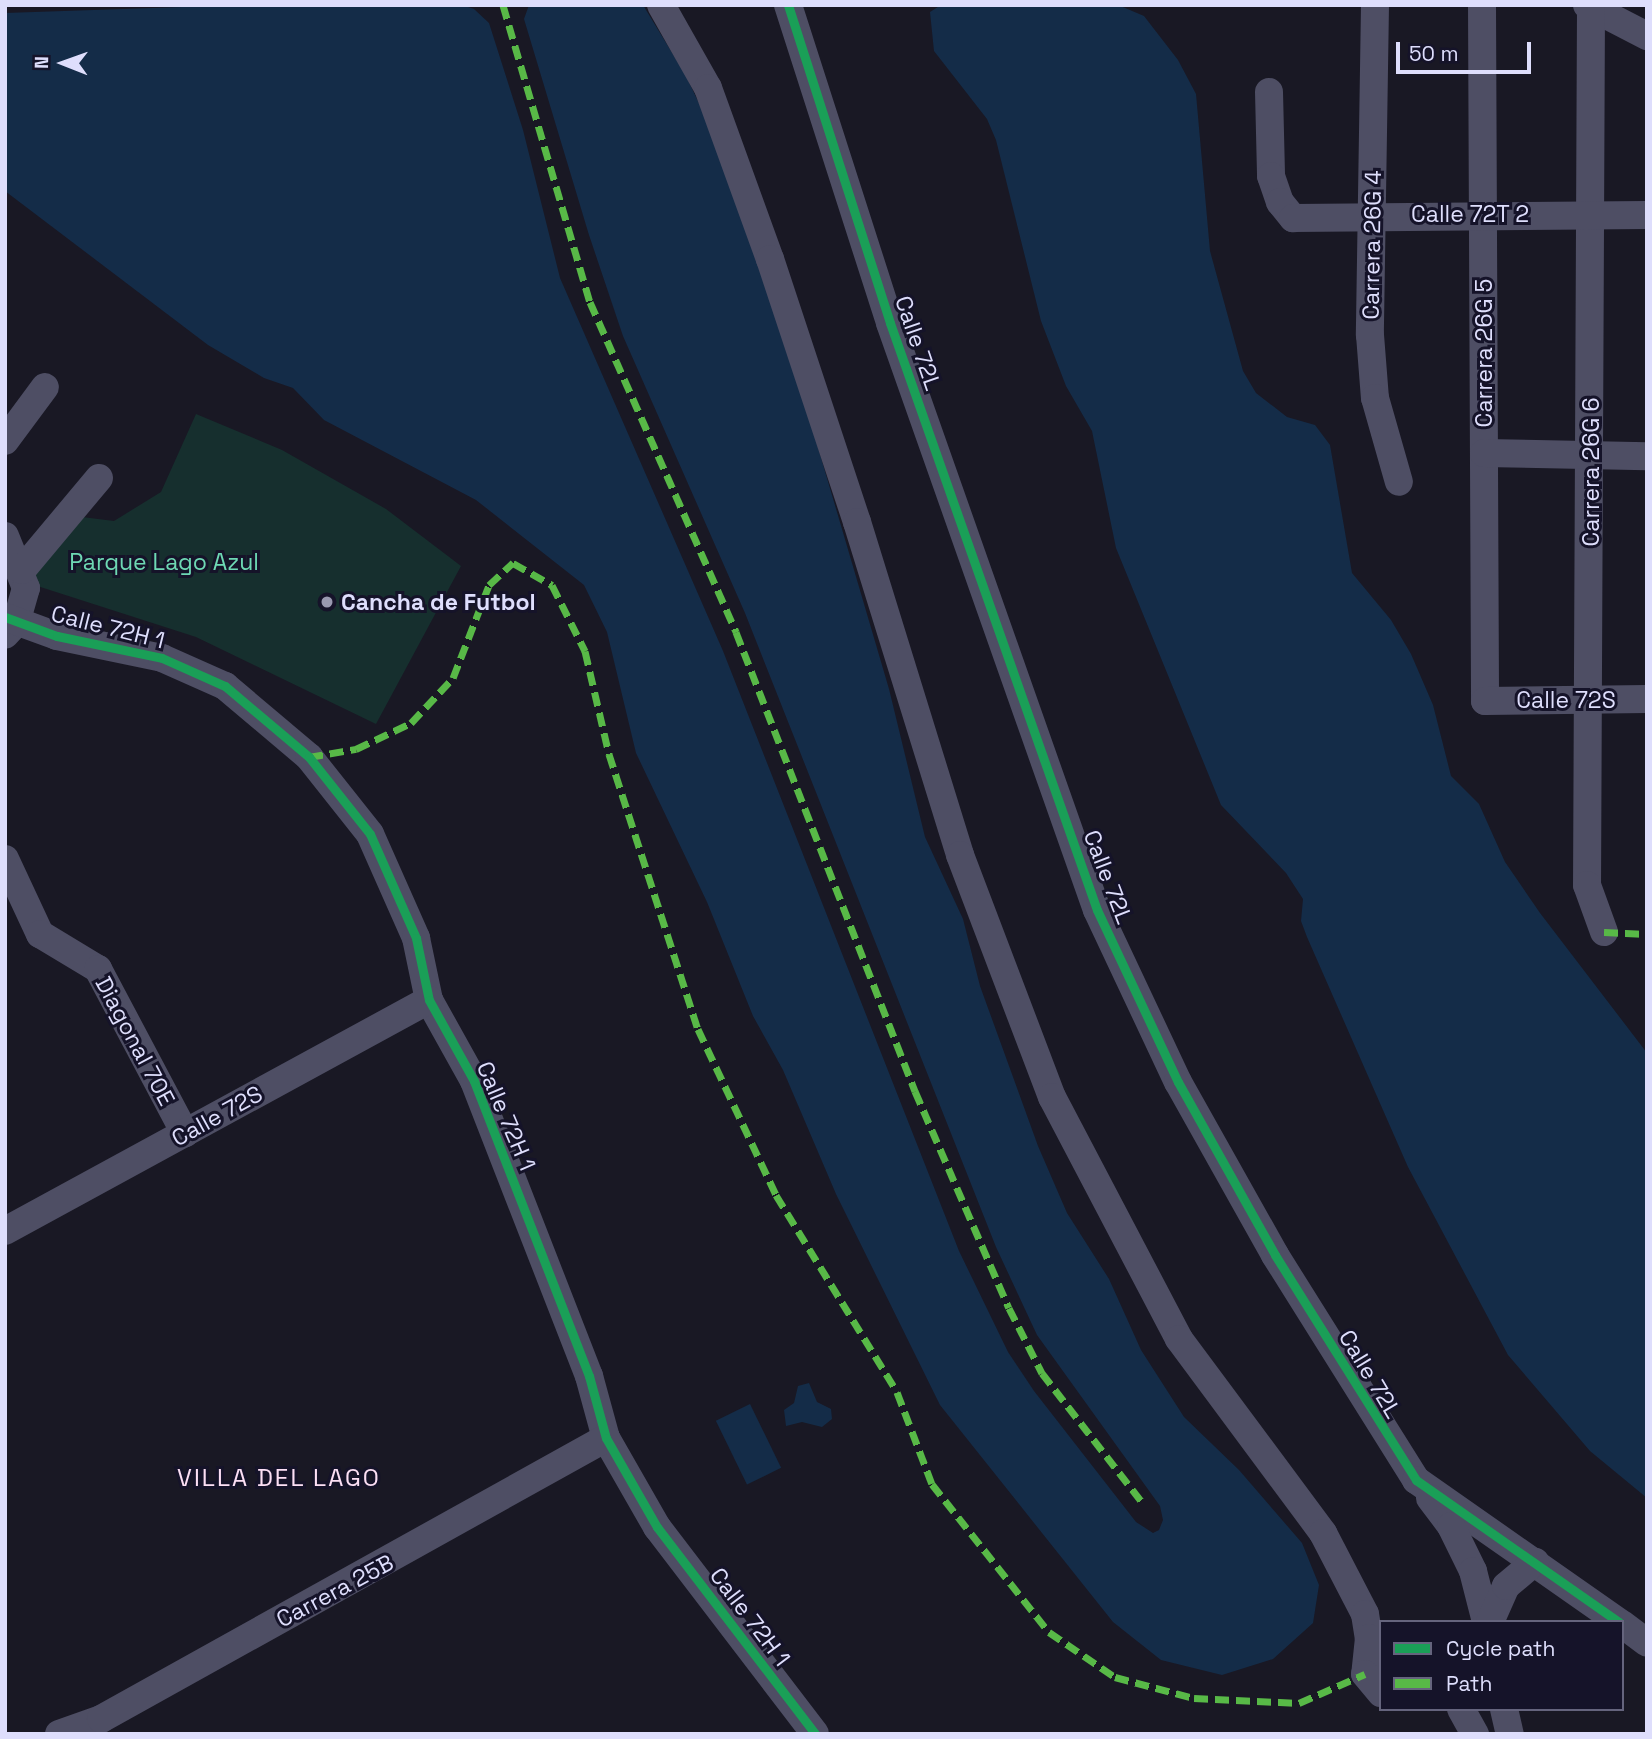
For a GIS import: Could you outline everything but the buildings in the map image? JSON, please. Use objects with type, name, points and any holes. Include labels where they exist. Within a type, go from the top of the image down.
[{"type":"street","points":[[661,5],[708,88],[730,149],[857,522],[960,855],[1052,1097],[1179,1339],[1323,1533],[1365,1614],[1369,1638],[1365,1674],[1379,1691]]},
{"type":"street","name":"Calle 72L","points":[[788,5],[890,323],[1097,910],[1178,1082],[1275,1255],[1416,1480],[1616,1620]]},
{"type":"street","name":"Carrera 26G 4","points":[[1375,5],[1370,335],[1375,398],[1399,482]]},
{"type":"street","name":"Carrera 26G 5","points":[[1482,5],[1485,701]]},
{"type":"street","points":[[1589,6],[1647,36]]},
{"type":"street","name":"Carrera 26G 6","points":[[1589,6],[1591,454],[1587,885],[1604,932]]},
{"type":"street","name":"Calle 72T 2","points":[[1269,92],[1271,176],[1280,202],[1293,218],[1373,214],[1647,215]]},
{"type":"street","points":[[5,441],[45,387]]},
{"type":"street","points":[[1484,453],[1647,456]]},
{"type":"street","points":[[9,625],[26,588],[13,551],[99,478]]},
{"type":"street","name":"Calle 72H 1","points":[[9,625],[162,658],[225,686],[265,716],[309,757],[370,834],[416,938],[429,1000],[474,1081],[589,1376],[606,1438],[657,1527],[816,1734]]},
{"type":"street","name":"Calle 72S","points":[[1485,701],[1647,699]]},
{"type":"street","name":"Diagonal 70E","points":[[5,859],[40,934],[98,969],[184,1133]]},
{"type":"street","name":"Calle 72S","points":[[5,1231],[429,1000]]},
{"type":"street","name":"Carrera 25B","points":[[59,1734],[101,1719],[606,1438]]},
{"type":"street","points":[[1416,1480],[1451,1526],[1473,1571],[1487,1620]]},
{"type":"street","points":[[1489,1620],[1506,1586],[1535,1562]]},
{"type":"street","name":"Calle 72L","points":[[1624,1626],[1647,1643]]},
{"type":"street","points":[[1462,1711],[1475,1734]]},
{"type":"street","points":[[1504,1711],[1510,1734]]},
{"type":"green space","name":"Cancha de Futbol","points":[[196,414],[282,450],[386,509],[461,566],[376,724],[196,637],[28,583],[74,516],[114,521],[161,492]]},
{"type":"water","points":[[241,5],[462,5],[474,9],[489,23],[523,130],[560,278],[723,651],[959,1251],[1008,1352],[1034,1391],[1136,1522],[1153,1533],[1159,1530],[1163,1520],[1160,1506],[1037,1335],[996,1247],[745,613],[623,336],[589,235],[524,19],[529,5],[643,5],[685,74],[707,120],[797,376],[889,689],[925,837],[963,919],[980,986],[1038,1146],[1067,1213],[1109,1279],[1141,1350],[1184,1417],[1239,1470],[1302,1543],[1319,1585],[1313,1623],[1273,1659],[1222,1675],[1161,1660],[1113,1622],[940,1405],[836,1194],[783,1070],[753,1016],[707,902],[636,753],[607,632],[584,585],[476,500],[324,420],[293,388],[264,378],[208,345],[5,191],[5,13]]},
{"type":"water","points":[[941,5],[1118,5],[1144,16],[1178,60],[1196,94],[1210,251],[1243,371],[1256,393],[1287,417],[1315,425],[1330,445],[1352,573],[1391,620],[1411,654],[1433,705],[1451,776],[1479,804],[1505,862],[1540,913],[1647,1053],[1647,1498],[1590,1451],[1508,1355],[1408,1167],[1307,937],[1301,921],[1303,899],[1286,873],[1221,805],[1116,548],[1092,431],[1066,386],[1041,321],[996,140],[987,119],[934,51],[930,12]]},
{"type":"water","points":[[809,1383],[817,1402],[831,1409],[832,1419],[822,1427],[802,1422],[786,1426],[784,1410],[794,1403],[798,1386]]},
{"type":"water","points":[[750,1404],[781,1468],[747,1484],[716,1421]]},
{"type":"marked path","points":[[503,5],[590,302],[736,632],[915,1091],[1009,1308],[1042,1373],[1142,1502]]},
{"type":"marked path","points":[[309,757],[356,749],[411,723],[453,678],[489,585],[513,563],[552,585],[585,651],[609,754],[698,1029],[776,1195],[897,1392],[932,1484],[1049,1632],[1115,1677],[1194,1698],[1299,1703],[1365,1674]]},
{"type":"marked path","points":[[1604,932],[1647,934]]},
{"type":"cycle path","points":[[788,5],[890,323],[1097,910],[1178,1082],[1275,1255],[1416,1480],[1616,1620]]},
{"type":"cycle path","points":[[5,617],[57,636],[162,658],[225,686],[309,757],[370,834],[416,938],[429,1000],[474,1081],[589,1376],[606,1438],[657,1527],[815,1734]]},
{"type":"place","name":"Cancha de Futbol","points":[[327,602]]},
{"type":"district","name":"VILLA DEL LAGO","points":[[279,1478]]},
{"type":"park label","name":"Parque Lago Azul","points":[[164,562]]}]
